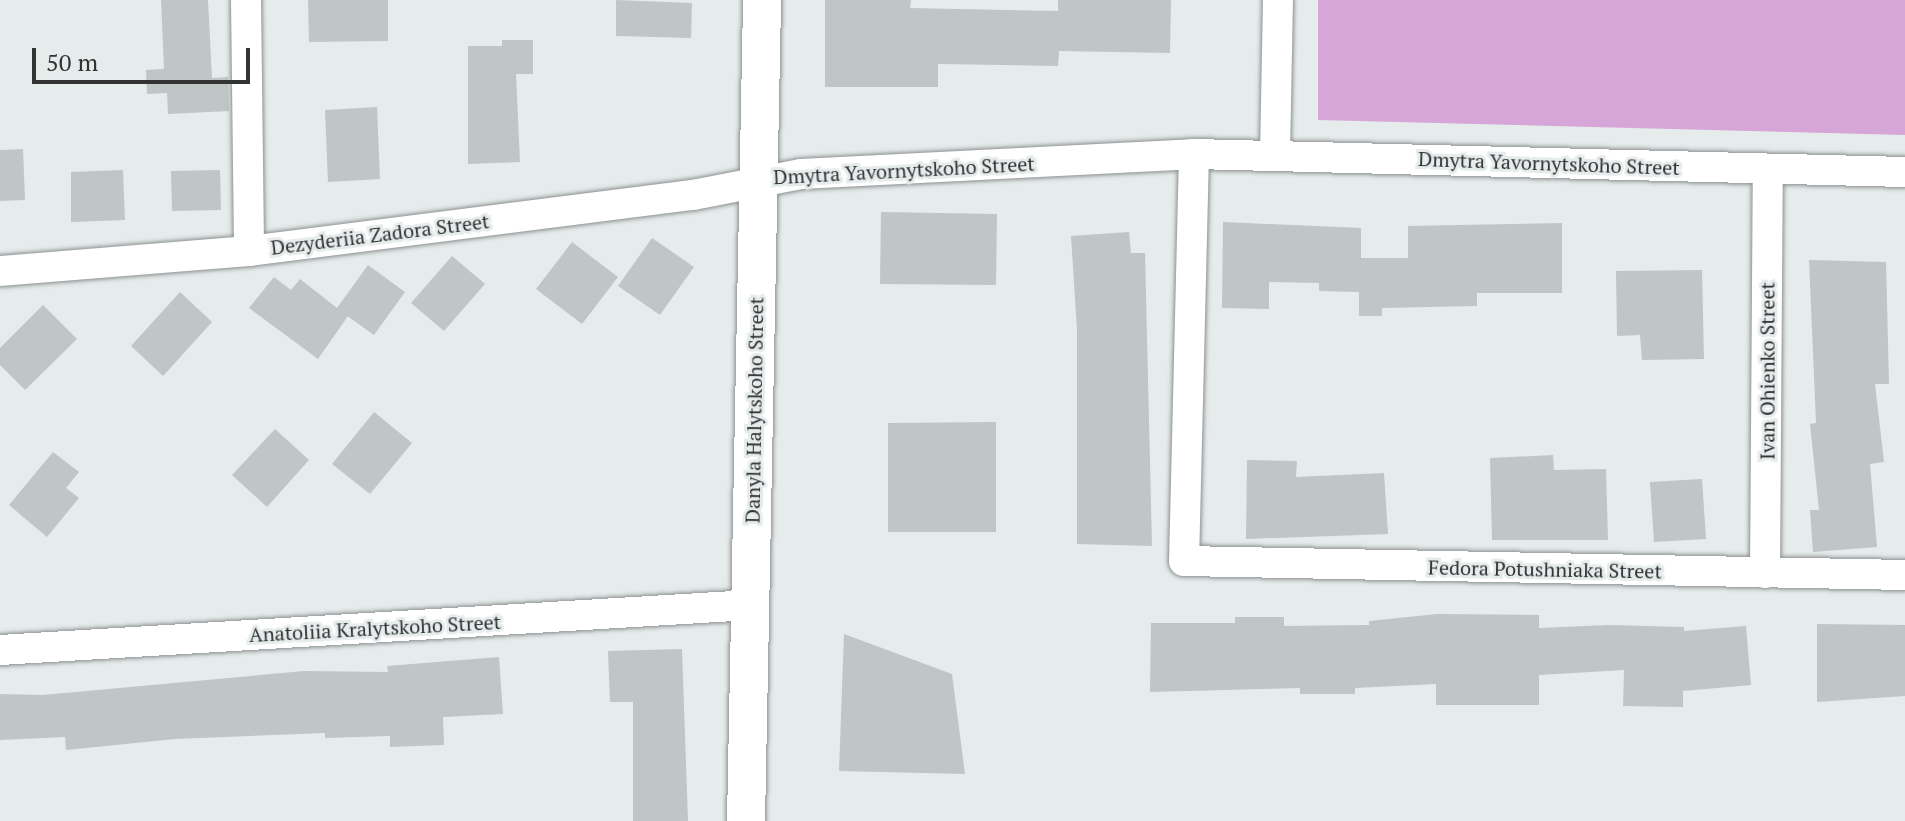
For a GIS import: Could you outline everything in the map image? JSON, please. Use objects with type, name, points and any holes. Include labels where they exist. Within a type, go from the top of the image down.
[{"type":"main road","name":"Danyla Halytskoho Street","points":[[746,821],[762,0]]},
{"type":"street","points":[[246,0],[249,251]]},
{"type":"street","points":[[1275,155],[1278,0]]},
{"type":"street","name":"Dmytra Yavornytskoho Street","points":[[758,179],[1194,154],[1905,172]]},
{"type":"street","name":"Fedora Potushniaka Street","points":[[1194,154],[1184,561],[1905,575]]},
{"type":"street","name":"Ivan Ohienko Street","points":[[1765,573],[1768,169]]},
{"type":"street","name":"Dezyderiia Zadora Street","points":[[0,271],[249,251],[693,195],[758,179]]},
{"type":"street","name":"Anatoliia Kralytskoho Street","points":[[0,650],[750,605]]},
{"type":"shaded area","points":[[1318,0],[1905,0],[1905,135],[1318,120]]},
{"type":"building","points":[[161,0],[208,0],[212,78],[228,77],[229,111],[168,114],[167,93],[147,94],[146,70],[164,69]]},
{"type":"building","points":[[308,0],[388,0],[388,41],[309,42]]},
{"type":"building","points":[[616,0],[692,3],[691,38],[616,36]]},
{"type":"building","points":[[825,0],[911,0],[910,8],[1058,11],[1058,0],[1171,0],[1170,53],[1059,51],[1058,66],[938,64],[938,87],[825,87]]},
{"type":"building","points":[[502,40],[533,40],[533,74],[516,74],[520,162],[468,164],[468,46],[502,46]]},
{"type":"building","points":[[377,107],[380,179],[328,182],[325,110]]},
{"type":"building","points":[[23,149],[25,200],[0,201],[0,150]]},
{"type":"building","points":[[123,170],[125,220],[71,222],[71,172]]},
{"type":"building","points":[[220,170],[221,210],[172,211],[171,171]]},
{"type":"building","points":[[881,212],[997,214],[996,285],[880,284]]},
{"type":"building","points":[[1223,222],[1361,228],[1361,258],[1408,258],[1408,226],[1562,223],[1562,293],[1477,293],[1477,306],[1382,308],[1382,316],[1359,316],[1359,292],[1319,291],[1319,283],[1269,282],[1269,309],[1222,308]]},
{"type":"building","points":[[1129,232],[1131,253],[1145,253],[1152,546],[1077,544],[1077,330],[1071,236]]},
{"type":"building","points":[[652,238],[694,267],[660,315],[618,286]]},
{"type":"building","points":[[572,242],[618,277],[582,324],[536,289]]},
{"type":"building","points":[[452,256],[485,284],[444,331],[411,303]]},
{"type":"building","points":[[1809,260],[1886,262],[1889,384],[1875,384],[1884,462],[1870,464],[1877,547],[1813,552],[1810,510],[1819,510],[1810,424],[1816,423]]},
{"type":"building","points":[[368,265],[405,292],[374,335],[348,316],[318,359],[249,308],[274,277],[291,290],[300,279],[337,308]]},
{"type":"building","points":[[1702,270],[1704,359],[1642,360],[1640,335],[1617,336],[1616,271]]},
{"type":"building","points":[[180,292],[212,322],[163,376],[131,346]]},
{"type":"building","points":[[43,305],[77,339],[25,390],[0,365],[0,348]]},
{"type":"building","points":[[374,412],[412,443],[370,494],[332,464]]},
{"type":"building","points":[[996,422],[996,532],[888,532],[888,423]]},
{"type":"building","points":[[275,429],[309,460],[267,507],[232,475]]},
{"type":"building","points":[[53,452],[79,472],[66,488],[79,498],[47,537],[9,505]]},
{"type":"building","points":[[1553,455],[1554,470],[1606,469],[1608,540],[1492,540],[1490,458]]},
{"type":"building","points":[[1247,460],[1297,461],[1296,477],[1384,473],[1388,534],[1246,539]]},
{"type":"building","points":[[1702,479],[1706,539],[1654,542],[1650,482]]},
{"type":"building","points":[[1437,614],[1539,615],[1539,628],[1608,625],[1684,627],[1684,631],[1746,626],[1751,685],[1683,691],[1683,707],[1623,706],[1624,670],[1539,675],[1539,705],[1436,705],[1436,684],[1355,688],[1355,694],[1300,694],[1300,688],[1150,692],[1151,623],[1235,623],[1235,617],[1284,617],[1284,626],[1369,625],[1369,621]]},
{"type":"building","points":[[1817,624],[1905,625],[1905,696],[1817,702]]},
{"type":"building","points":[[844,634],[952,674],[965,774],[839,771]]},
{"type":"building","points":[[682,649],[688,821],[633,821],[633,702],[610,702],[608,651]]},
{"type":"building","points":[[499,657],[503,714],[443,717],[444,745],[390,747],[390,736],[325,738],[325,733],[175,739],[66,750],[65,737],[0,740],[0,694],[43,695],[304,671],[388,672],[387,666]]}]
